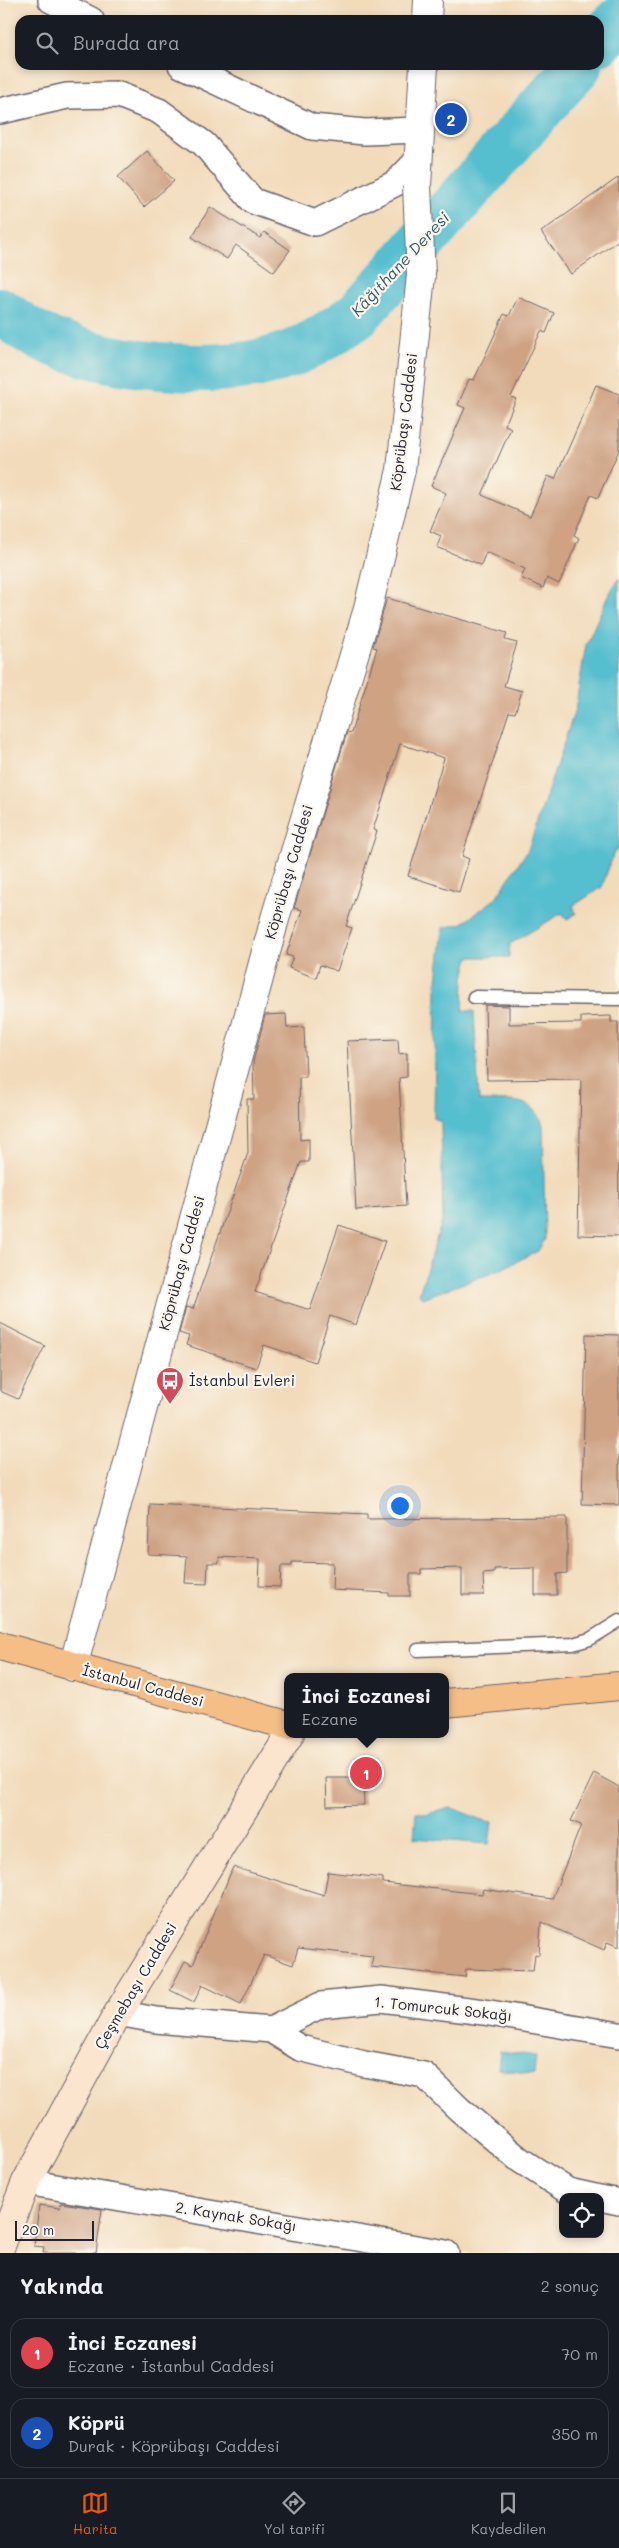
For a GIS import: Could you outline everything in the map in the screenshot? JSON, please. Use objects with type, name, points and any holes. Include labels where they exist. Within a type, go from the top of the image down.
[{"type":"main road","name":"İstanbul Caddesi","points":[[0,1646],[284,1724]]},
{"type":"main road","points":[[449,1703],[619,1686]]},
{"type":"main road","name":"Çeşmebaşı Caddesi","points":[[0,2248],[26,2182],[118,2013],[288,1738]]},
{"type":"street","points":[[51,0],[81,15]]},
{"type":"street","points":[[427,15],[428,0]]},
{"type":"street","points":[[191,70],[312,128],[365,132],[421,130]]},
{"type":"street","name":"Köprübaşı Caddesi","points":[[73,1667],[276,915],[367,612],[401,470],[421,276],[418,186],[424,70]]},
{"type":"street","points":[[0,111],[67,96],[119,95],[159,111],[204,144],[253,201],[315,223],[396,183],[419,159]]},
{"type":"street","name":"1. Tomurcuk Sokağı","points":[[271,2030],[321,2005],[381,1999],[484,2012],[619,2034]]},
{"type":"street","points":[[118,2013],[156,2020],[271,2030],[300,2048],[364,2064],[424,2075],[459,2109],[520,2160],[568,2191],[577,2193]]},
{"type":"street","name":"2. Kaynak Sokağı","points":[[26,2182],[446,2253]]},
{"type":"street","points":[[604,2199],[619,2202]]},
{"type":"lane","points":[[474,997],[619,999]]},
{"type":"lane","points":[[418,1650],[573,1644],[590,1639],[606,1631],[619,1620]]},
{"type":"water","points":[[619,578],[619,849],[614,852],[602,887],[573,906],[576,914],[567,919],[562,913],[510,944],[509,957],[469,957],[464,978],[463,1011],[474,1011],[479,1101],[508,1101],[526,1104],[539,1115],[543,1125],[545,1239],[538,1251],[495,1272],[422,1298],[419,1294],[443,1218],[441,1122],[434,1118],[436,990],[443,928],[463,923],[495,899],[528,850],[575,710],[586,645],[608,596]]},
{"type":"water","points":[[450,1808],[492,1822],[489,1844],[414,1838],[416,1812],[427,1814]]},
{"type":"water","points":[[500,2051],[536,2056],[534,2074],[498,2069]]},
{"type":"building","points":[[147,151],[174,181],[144,207],[118,177]]},
{"type":"building","points":[[619,177],[619,240],[571,274],[541,232]]},
{"type":"building","points":[[210,207],[260,238],[264,232],[290,250],[274,272],[236,245],[227,259],[192,237]]},
{"type":"building","points":[[518,297],[554,313],[546,333],[541,331],[511,397],[516,399],[505,425],[511,428],[482,495],[530,516],[548,476],[555,479],[596,385],[619,394],[619,450],[598,498],[591,495],[574,535],[579,538],[559,584],[547,578],[543,588],[521,578],[525,569],[486,552],[481,565],[437,547],[441,536],[430,531],[446,493],[431,486],[465,408],[458,405],[469,379],[474,380],[504,314],[509,316]]},
{"type":"building","points":[[387,598],[507,633],[505,640],[517,643],[504,686],[522,691],[515,713],[509,712],[462,856],[469,859],[459,892],[408,876],[444,758],[400,744],[373,830],[377,831],[346,926],[352,928],[337,971],[320,965],[316,978],[289,968],[293,957],[286,955],[302,910],[294,908],[347,732],[351,733],[377,648],[373,647]]},
{"type":"building","points":[[485,1005],[509,1006],[509,1024],[581,1023],[581,1017],[611,1016],[611,1022],[618,1022],[619,1236],[578,1235],[581,1079],[487,1080]]},
{"type":"building","points":[[286,1014],[287,1028],[304,1027],[306,1077],[299,1077],[300,1140],[309,1139],[309,1162],[301,1162],[255,1292],[310,1310],[339,1225],[385,1241],[356,1325],[330,1316],[315,1362],[264,1345],[256,1368],[186,1345],[189,1336],[179,1333],[186,1307],[193,1309],[248,1153],[247,1099],[254,1099],[253,1062],[265,1015]]},
{"type":"building","points":[[398,1039],[399,1054],[407,1053],[407,1077],[399,1078],[406,1206],[356,1210],[347,1041]]},
{"type":"building","points":[[0,1323],[45,1346],[18,1399],[0,1391]]},
{"type":"building","points":[[586,1334],[619,1335],[619,1505],[582,1504]]},
{"type":"building","points":[[150,1504],[367,1514],[367,1519],[567,1517],[567,1573],[557,1574],[557,1595],[535,1595],[535,1568],[494,1569],[494,1573],[483,1574],[484,1595],[462,1595],[462,1568],[421,1569],[421,1574],[410,1574],[410,1596],[389,1596],[389,1593],[332,1590],[333,1563],[292,1562],[292,1566],[281,1566],[280,1587],[259,1586],[260,1559],[219,1557],[219,1563],[208,1563],[207,1584],[185,1583],[187,1556],[148,1554]]},
{"type":"building","points":[[594,1773],[619,1787],[619,1947],[607,1942],[604,1950],[541,1922],[539,1955],[535,1954],[533,1971],[466,1969],[465,1977],[371,1967],[373,1956],[298,1948],[293,1965],[264,1955],[241,2004],[202,1985],[194,2002],[170,1990],[185,1961],[193,1965],[233,1867],[324,1895],[328,1872],[383,1878],[383,1883],[482,1894],[483,1889],[552,1899],[581,1825],[571,1821]]},
{"type":"building","points":[[326,1778],[363,1778],[364,1805],[327,1806]]},
{"type":"building","points":[[61,2203],[102,2209],[96,2253],[43,2253],[44,2247],[34,2246],[39,2205],[60,2208]]},
{"type":"waterway","name":"Kâğıthane Deresi","points":[[604,36],[619,20]]},
{"type":"waterway","name":"Kâğıthane Deresi","points":[[0,311],[41,337],[66,347],[126,362],[191,368],[223,367],[253,364],[279,358],[300,350],[358,314],[575,70]]},
{"type":"place","name":"Köprü","points":[[451,119]]},
{"type":"place","name":"İstanbul Evleri","points":[[170,1405]]},
{"type":"place","name":"İnci Eczanesi","points":[[366,1773]]}]
